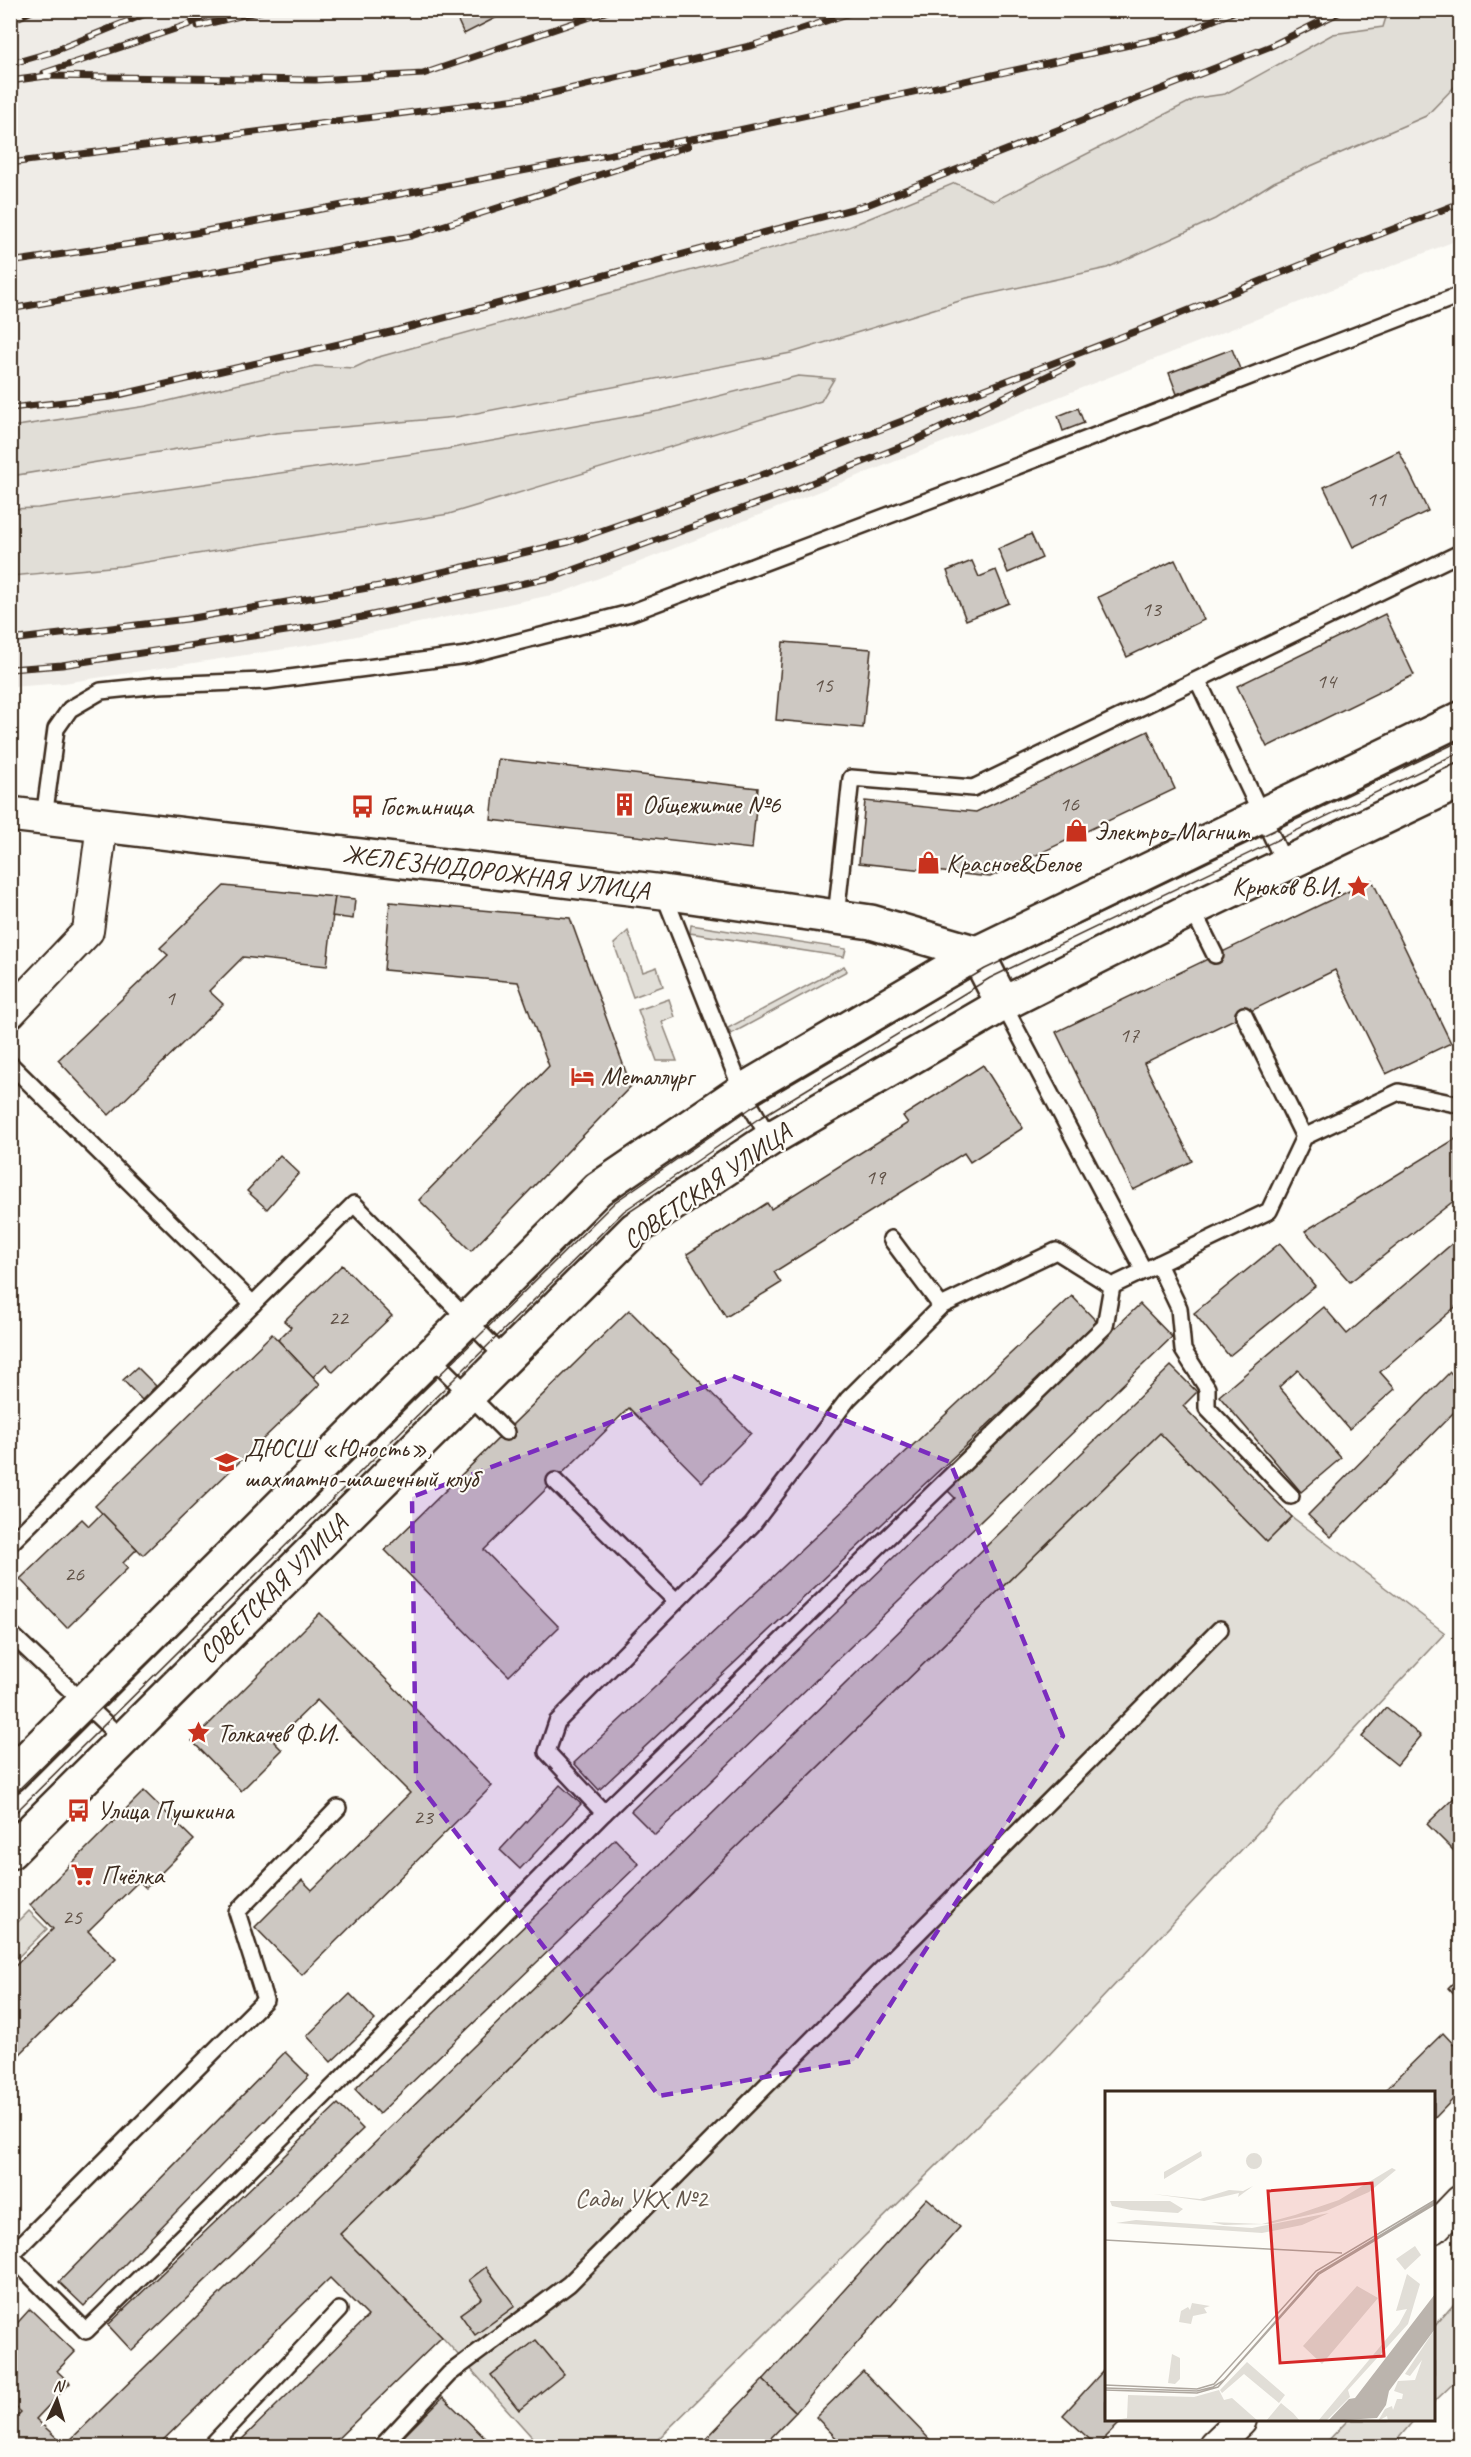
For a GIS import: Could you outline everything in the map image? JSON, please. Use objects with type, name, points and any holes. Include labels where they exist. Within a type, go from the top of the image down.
[{"type":"main road","points":[[10,1776],[466,1318],[598,1190],[742,1091],[977,953],[1461,719]]},
{"type":"main road","name":"СОВЕТСКАЯ УЛИЦА","points":[[10,1852],[635,1229],[770,1139],[1003,1004],[1192,909],[1461,781]]},
{"type":"main road","name":"ЖЕЛЕЗНОДОРОЖНАЯ УЛИЦА","points":[[10,814],[663,892],[870,922],[977,953]]},
{"type":"main road","points":[[977,953],[1003,1004]]},
{"type":"street","points":[[10,1013],[88,931],[102,825]]},
{"type":"street","points":[[1435,2227],[1461,2201]]},
{"type":"street","points":[[1214,2446],[1240,2421]]},
{"type":"lane","points":[[44,818],[56,729],[70,709],[101,691],[159,685],[266,681],[467,655],[630,613],[1461,295]]},
{"type":"lane","points":[[836,917],[851,778],[973,788],[1461,553]]},
{"type":"lane","points":[[1198,681],[1285,864]]},
{"type":"lane","points":[[663,892],[742,1091],[770,1139]]},
{"type":"lane","points":[[1192,909],[1215,955]]},
{"type":"lane","points":[[1003,1004],[1144,1271]]},
{"type":"lane","points":[[1244,1015],[1304,1137]]},
{"type":"lane","points":[[10,1064],[253,1304]]},
{"type":"lane","points":[[1112,1286],[1269,1211],[1304,1137],[1399,1092],[1461,1105]]},
{"type":"lane","points":[[10,1544],[354,1204],[505,1358]]},
{"type":"lane","points":[[891,1239],[941,1306]]},
{"type":"lane","points":[[604,1813],[548,1752],[557,1722],[675,1600],[753,1525],[848,1399],[941,1306],[1056,1251],[1112,1286]]},
{"type":"lane","points":[[1158,1264],[1179,1308],[1183,1350],[1207,1388],[1207,1408],[1291,1496]]},
{"type":"lane","points":[[338,1808],[237,1912],[265,2000],[11,2256],[86,2331],[337,2083],[604,1813],[1105,1326],[1112,1286]]},
{"type":"lane","points":[[429,1355],[506,1432]]},
{"type":"lane","points":[[555,1481],[675,1600]]},
{"type":"lane","points":[[382,2446],[449,2374],[569,2284],[1220,1629]]},
{"type":"lane","points":[[10,1633],[122,1739]]},
{"type":"lane","points":[[211,2446],[339,2310]]},
{"type":"highlighted area","points":[[733,1376],[950,1462],[1063,1736],[854,2061],[659,2096],[416,1781],[412,1497]]},
{"type":"shaded area","points":[[11,11],[1460,11],[1460,239],[561,593],[323,643],[64,683],[11,687]]},
{"type":"green space","points":[[1388,11],[1460,11],[1460,81],[1426,116],[1274,182],[1215,219],[1107,268],[966,299],[791,353],[456,417],[276,433],[11,476],[11,427],[147,406],[315,366],[354,368],[375,358],[848,227],[955,183],[994,201],[1197,98],[1225,94],[1333,34],[1383,27]]},
{"type":"green space","points":[[798,376],[834,379],[821,401],[449,514],[121,566],[11,576],[11,509],[38,508],[447,449],[659,411]]},
{"type":"green space","points":[[691,925],[846,949],[844,957],[690,933]]},
{"type":"green space","points":[[628,931],[643,972],[657,967],[663,986],[633,997],[614,944]]},
{"type":"green space","points":[[844,966],[847,971],[731,1034],[728,1028]]},
{"type":"green space","points":[[669,999],[675,1017],[662,1022],[677,1061],[657,1061],[638,1010]]},
{"type":"green space","name":"Сады УКХ №2","points":[[1160,1433],[1267,1542],[1292,1517],[1445,1633],[1047,2057],[651,2446],[540,2446],[442,2337],[340,2234]]},
{"type":"green space","points":[[29,1911],[47,1929],[11,1964],[11,1929]]},
{"type":"green space","points":[[1460,2297],[1460,2377],[1435,2401],[1435,2326]]},
{"type":"green space","points":[[1347,2421],[1413,2421],[1392,2446],[1323,2446]]},
{"type":"building","points":[[453,10],[511,10],[464,34]]},
{"type":"building","points":[[1232,349],[1240,369],[1177,394],[1169,373]]},
{"type":"building","points":[[1078,408],[1084,423],[1063,431],[1058,416]]},
{"type":"building","points":[[1399,451],[1428,511],[1353,547],[1324,487]]},
{"type":"building","points":[[1031,534],[1042,558],[1008,573],[998,549]]},
{"type":"building","points":[[1175,560],[1204,620],[1127,657],[1098,597]]},
{"type":"building","points":[[972,561],[979,577],[996,570],[1009,603],[966,620],[947,571]]},
{"type":"building","points":[[1385,614],[1414,675],[1267,747],[1237,686]]},
{"type":"building","points":[[783,642],[871,649],[863,728],[776,720]]},
{"type":"building","points":[[1148,731],[1175,789],[990,877],[859,863],[865,801],[976,812]]},
{"type":"building","name":"Общежитие №6","points":[[498,759],[758,788],[752,849],[491,820]]},
{"type":"building","points":[[1372,880],[1451,1043],[1386,1074],[1335,970],[1144,1063],[1192,1161],[1133,1190],[1056,1032]]},
{"type":"building","points":[[224,886],[335,897],[327,966],[243,957],[209,991],[223,1004],[109,1115],[58,1060],[168,955],[160,948]]},
{"type":"building","points":[[335,897],[355,899],[353,919],[332,916]]},
{"type":"building","name":"Металлург","points":[[390,902],[570,918],[631,1086],[471,1251],[419,1200],[549,1066],[518,982],[384,970]]},
{"type":"building","points":[[983,1065],[1023,1128],[970,1162],[964,1153],[774,1272],[781,1283],[726,1317],[687,1254],[767,1203],[771,1209],[908,1123],[903,1116]]},
{"type":"building","points":[[1460,1136],[1460,1196],[1350,1282],[1305,1231]]},
{"type":"building","points":[[280,1155],[299,1173],[267,1209],[247,1191]]},
{"type":"building","points":[[1460,1237],[1460,1303],[1380,1372],[1395,1389],[1349,1429],[1298,1370],[1279,1387],[1341,1458],[1301,1492],[1219,1396],[1324,1307],[1347,1334]]},
{"type":"building","points":[[1280,1243],[1315,1286],[1229,1356],[1194,1313]]},
{"type":"building","points":[[342,1265],[392,1316],[333,1372],[326,1364],[313,1377],[278,1340],[291,1327],[284,1321]]},
{"type":"building","points":[[1072,1296],[1097,1322],[599,1790],[574,1763]]},
{"type":"building","points":[[1140,1304],[1172,1337],[655,1835],[631,1811],[955,1498],[947,1490]]},
{"type":"building","points":[[629,1310],[751,1433],[702,1482],[629,1408],[484,1550],[559,1627],[509,1676],[385,1550]]},
{"type":"building","points":[[272,1334],[320,1384],[143,1555],[95,1506]]},
{"type":"building","points":[[1171,1366],[1197,1392],[1183,1406],[1292,1517],[1267,1542],[1160,1433],[340,2234],[442,2337],[330,2446],[235,2446],[368,2316],[330,2278],[157,2446],[64,2446]]},
{"type":"building","points":[[137,1367],[156,1386],[142,1400],[123,1380]]},
{"type":"building","points":[[1450,1372],[1460,1383],[1460,1406],[1331,1537],[1308,1515]]},
{"type":"building","points":[[102,1513],[137,1549],[123,1563],[128,1568],[67,1628],[20,1579],[82,1519],[89,1526]]},
{"type":"building","points":[[320,1613],[492,1786],[302,1975],[255,1927],[302,1880],[312,1890],[410,1793],[317,1700],[274,1742],[282,1750],[241,1791],[192,1741]]},
{"type":"building","points":[[1386,1708],[1421,1736],[1397,1765],[1362,1737]]},
{"type":"building","points":[[560,1785],[581,1804],[520,1869],[500,1850]]},
{"type":"building","points":[[144,1791],[194,1840],[146,1888],[139,1881],[88,1931],[116,1959],[10,2064],[10,1971],[53,1929],[30,1905]]},
{"type":"building","points":[[1458,1794],[1460,1796],[1460,1857],[1427,1824]]},
{"type":"building","points":[[615,1839],[639,1864],[379,2114],[355,2089]]},
{"type":"building","points":[[1460,1976],[1460,2001],[1448,1988]]},
{"type":"building","points":[[350,1994],[375,2020],[331,2062],[307,2036]]},
{"type":"building","points":[[1443,2033],[1460,2051],[1460,2092],[1435,2118],[1435,2091],[1384,2091]]},
{"type":"building","points":[[285,2052],[309,2076],[84,2306],[59,2282]]},
{"type":"building","points":[[338,2104],[363,2129],[132,2351],[108,2325]]},
{"type":"building","points":[[927,2198],[960,2227],[796,2412],[763,2380]]},
{"type":"building","points":[[486,2267],[515,2306],[475,2335],[460,2314],[482,2298],[469,2280]]},
{"type":"building","points":[[30,2309],[75,2352],[57,2371],[70,2383],[36,2419],[58,2439],[52,2446],[19,2446],[10,2439],[10,2423],[21,2412],[10,2402],[10,2331]]},
{"type":"building","points":[[536,2340],[564,2374],[519,2410],[491,2375]]},
{"type":"building","points":[[863,2371],[936,2446],[844,2446],[816,2417]]},
{"type":"building","points":[[1103,2371],[1105,2373],[1105,2421],[1122,2421],[1097,2446],[1063,2415]]},
{"type":"building","points":[[763,2380],[796,2412],[763,2446],[699,2446]]},
{"type":"building","points":[[443,2397],[493,2446],[394,2446]]},
{"type":"tram line","points":[[10,1798],[615,1202],[751,1108],[985,969],[1460,741]]},
{"type":"tram line","points":[[10,1818],[624,1211],[758,1119],[990,978],[1460,752]]},
{"type":"railway","points":[[10,21],[34,10]]},
{"type":"railway","points":[[10,64],[52,52],[155,10]]},
{"type":"railway","points":[[44,73],[187,25],[218,10]]},
{"type":"railway","points":[[198,26],[265,10]]},
{"type":"railway","points":[[10,81],[46,76],[315,80],[423,74],[611,10]]},
{"type":"railway","points":[[10,163],[540,96],[754,45],[859,10]]},
{"type":"railway","points":[[10,262],[158,240],[739,130],[1180,34],[1238,10]]},
{"type":"railway","points":[[10,408],[110,397],[399,330],[867,205],[1271,46],[1344,10]]},
{"type":"railway","points":[[10,309],[411,236],[688,146]]},
{"type":"railway","points":[[10,640],[187,619],[391,584],[569,542],[759,476],[1147,327],[1460,203]]},
{"type":"railway","points":[[10,669],[62,665],[319,626],[554,577],[794,490],[910,443],[1072,364]]},
{"type":"place","name":"Общежитие №6","points":[[624,804]]},
{"type":"place","name":"Гостиница","points":[[362,806]]},
{"type":"place","name":"Электро-Магнит","points":[[1076,831]]},
{"type":"place","name":"Красное&Белое","points":[[928,863]]},
{"type":"place","name":"Крюков В.И.","points":[[1359,886]]},
{"type":"place","name":"Металлург","points":[[583,1076]]},
{"type":"place","name":"ДЮСШ «Юность», шахматно-шашечный клуб","points":[[226,1463]]},
{"type":"place","name":"Толкачев Ф.И.","points":[[199,1733]]},
{"type":"place","name":"Улица Пушкина","points":[[79,1810]]},
{"type":"place","name":"Пчёлка","points":[[83,1875]]}]
